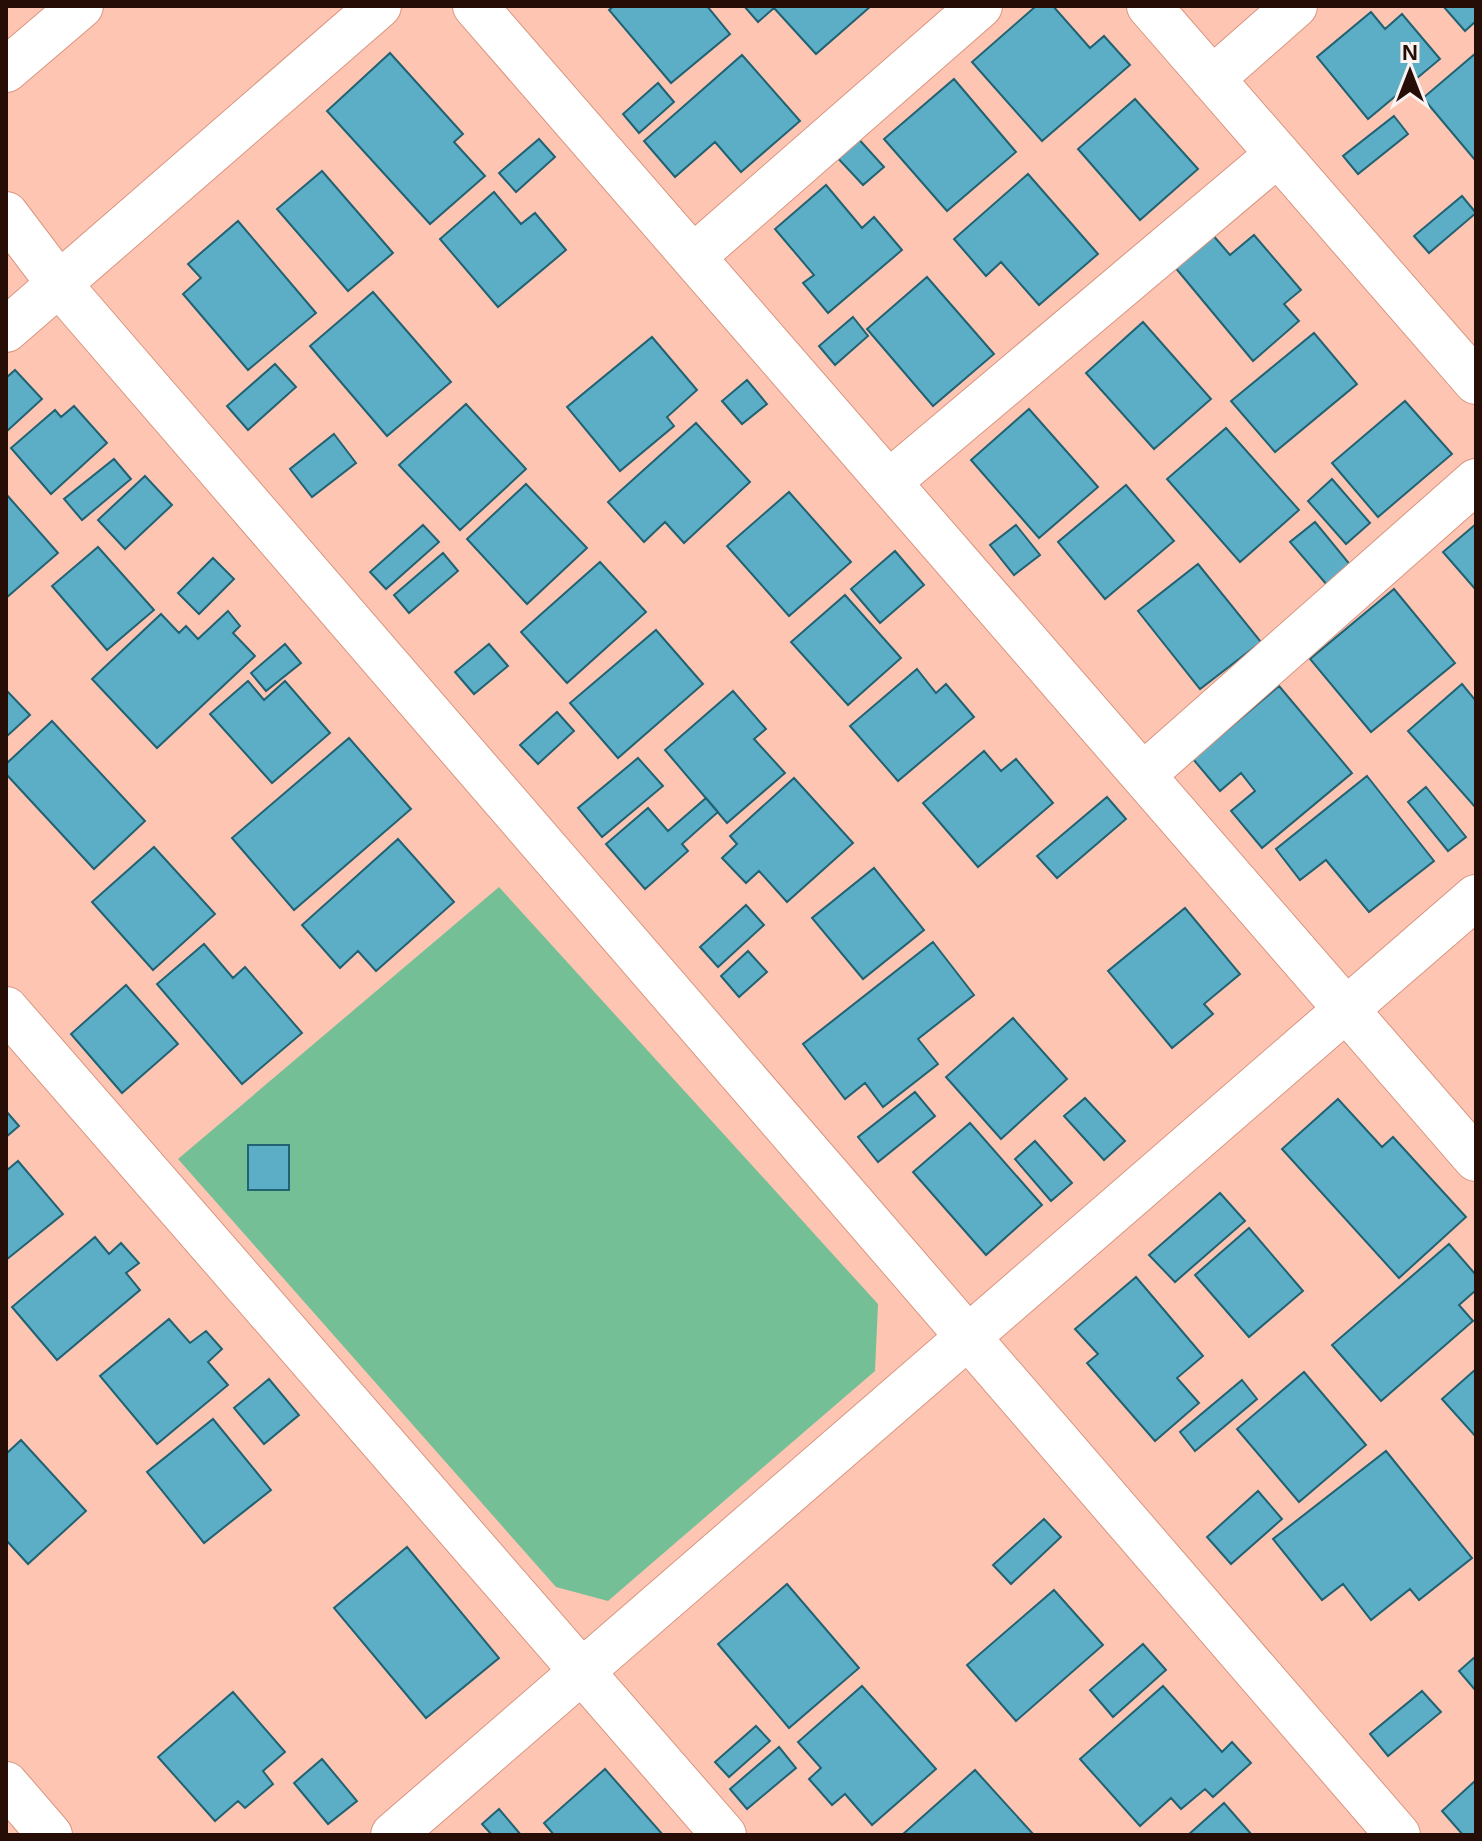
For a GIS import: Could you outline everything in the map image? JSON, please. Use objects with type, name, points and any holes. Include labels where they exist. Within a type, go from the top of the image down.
[{"type":"street","points":[[6,70],[81,6]]},
{"type":"street","points":[[6,330],[379,6]]},
{"type":"street","points":[[475,6],[1476,1159]]},
{"type":"street","points":[[694,256],[980,6]]},
{"type":"street","points":[[1149,6],[1476,382]]},
{"type":"street","points":[[1212,79],[1295,6]]},
{"type":"street","points":[[889,482],[1278,154]]},
{"type":"street","points":[[6,214],[59,284],[1398,1835]]},
{"type":"street","points":[[1143,775],[1476,481]]},
{"type":"street","points":[[393,1835],[1476,897]]},
{"type":"street","points":[[6,1009],[724,1835]]},
{"type":"street","points":[[6,1784],[50,1835]]},
{"type":"green space","points":[[499,887],[878,1304],[875,1371],[608,1601],[556,1587],[178,1159]]},
{"type":"building","points":[[614,6],[707,6],[730,34],[671,83],[609,10]]},
{"type":"building","points":[[744,6],[871,6],[816,54],[774,8],[758,22]]},
{"type":"building","points":[[1036,6],[1053,6],[1090,48],[1104,36],[1130,65],[1042,141],[972,62]]},
{"type":"building","points":[[1443,6],[1476,6],[1476,21],[1465,31]]},
{"type":"building","points":[[1371,12],[1385,29],[1402,14],[1440,59],[1368,119],[1317,57]]},
{"type":"building","points":[[390,53],[463,134],[454,142],[485,176],[430,224],[327,111]]},
{"type":"building","points":[[1476,53],[1476,160],[1475,160],[1423,98]]},
{"type":"building","points":[[742,55],[800,121],[741,172],[715,142],[675,177],[644,141]]},
{"type":"building","points":[[954,79],[1016,152],[947,211],[884,139]]},
{"type":"building","points":[[658,83],[674,102],[639,133],[623,114]]},
{"type":"building","points":[[1135,99],[1198,169],[1140,220],[1078,149]]},
{"type":"building","points":[[1394,116],[1408,134],[1358,174],[1343,156]]},
{"type":"building","points":[[855,135],[884,167],[863,185],[834,154]]},
{"type":"building","points":[[539,139],[555,157],[516,192],[499,173]]},
{"type":"building","points":[[322,171],[393,253],[348,291],[277,209]]},
{"type":"building","points":[[1028,174],[1098,254],[1039,305],[1001,262],[986,276],[954,239]]},
{"type":"building","points":[[826,185],[862,228],[874,217],[902,250],[828,313],[803,283],[814,275],[775,229]]},
{"type":"building","points":[[494,192],[521,224],[535,213],[566,250],[498,307],[440,239]]},
{"type":"building","points":[[1462,196],[1476,213],[1429,253],[1414,236]]},
{"type":"building","points":[[238,221],[316,313],[248,370],[183,294],[201,278],[188,264]]},
{"type":"building","points":[[1212,234],[1230,255],[1254,235],[1301,290],[1284,304],[1299,321],[1253,361],[1174,266]]},
{"type":"building","points":[[927,277],[994,354],[933,406],[867,329]]},
{"type":"building","points":[[373,292],[451,382],[387,436],[310,346]]},
{"type":"building","points":[[853,317],[868,336],[835,365],[819,346]]},
{"type":"building","points":[[1143,322],[1211,399],[1154,449],[1086,373]]},
{"type":"building","points":[[1314,333],[1357,384],[1275,452],[1231,401]]},
{"type":"building","points":[[652,337],[697,390],[667,417],[674,426],[620,471],[567,407]]},
{"type":"building","points":[[275,364],[296,387],[248,430],[227,406]]},
{"type":"building","points":[[15,370],[42,399],[6,432],[6,378]]},
{"type":"building","points":[[747,380],[767,404],[742,424],[722,401]]},
{"type":"building","points":[[1405,401],[1452,454],[1378,517],[1332,463]]},
{"type":"building","points":[[466,404],[526,469],[460,530],[399,465]]},
{"type":"building","points":[[74,406],[107,443],[51,494],[11,448],[55,410],[61,417]]},
{"type":"building","points":[[1029,409],[1098,487],[1039,538],[971,460]]},
{"type":"building","points":[[696,423],[750,482],[684,543],[665,522],[644,542],[608,502]]},
{"type":"building","points":[[1226,428],[1299,510],[1240,562],[1167,479]]},
{"type":"building","points":[[334,434],[356,463],[312,497],[290,469]]},
{"type":"building","points":[[114,459],[131,479],[82,520],[64,499]]},
{"type":"building","points":[[145,476],[172,505],[125,549],[98,520]]},
{"type":"building","points":[[1332,479],[1370,523],[1346,544],[1308,501]]},
{"type":"building","points":[[526,484],[587,548],[527,604],[467,539]]},
{"type":"building","points":[[1126,485],[1174,541],[1105,599],[1058,542]]},
{"type":"building","points":[[789,492],[851,562],[789,616],[727,546]]},
{"type":"building","points":[[6,494],[58,553],[6,598]]},
{"type":"building","points":[[1315,522],[1352,567],[1328,586],[1290,542]]},
{"type":"building","points":[[1476,524],[1476,590],[1443,552]]},
{"type":"building","points":[[423,525],[439,542],[386,589],[370,572]]},
{"type":"building","points":[[1016,525],[1040,555],[1014,575],[990,545]]},
{"type":"building","points":[[98,547],[154,610],[107,650],[52,586]]},
{"type":"building","points":[[895,551],[924,585],[880,623],[851,589]]},
{"type":"building","points":[[443,553],[458,571],[409,613],[394,595]]},
{"type":"building","points":[[213,558],[234,579],[199,614],[178,593]]},
{"type":"building","points":[[600,562],[646,612],[567,683],[521,632]]},
{"type":"building","points":[[1198,564],[1261,642],[1200,689],[1138,611]]},
{"type":"building","points":[[1394,589],[1455,663],[1371,732],[1310,659]]},
{"type":"building","points":[[845,595],[901,658],[848,705],[791,642]]},
{"type":"building","points":[[228,611],[240,626],[233,633],[255,656],[157,748],[92,679],[161,614],[179,633],[186,626],[198,639]]},
{"type":"building","points":[[656,630],[703,684],[618,758],[570,703]]},
{"type":"building","points":[[285,644],[301,663],[266,691],[251,673]]},
{"type":"building","points":[[489,644],[508,666],[474,694],[455,672]]},
{"type":"building","points":[[917,669],[936,693],[946,684],[974,717],[898,781],[850,726]]},
{"type":"building","points":[[248,681],[264,700],[285,681],[330,733],[272,783],[210,714]]},
{"type":"building","points":[[1462,684],[1476,701],[1476,808],[1408,731]]},
{"type":"building","points":[[1279,686],[1352,773],[1262,848],[1231,811],[1255,791],[1241,773],[1220,791],[1193,759]]},
{"type":"building","points":[[6,690],[30,715],[6,737]]},
{"type":"building","points":[[733,691],[766,729],[754,739],[785,773],[727,823],[665,750]]},
{"type":"building","points":[[557,712],[574,731],[538,764],[520,745]]},
{"type":"building","points":[[52,721],[145,821],[94,869],[6,774],[6,764]]},
{"type":"building","points":[[349,738],[411,809],[294,910],[232,838]]},
{"type":"building","points":[[984,751],[1001,771],[1016,759],[1053,803],[978,867],[923,803]]},
{"type":"building","points":[[638,758],[663,786],[602,837],[578,808]]},
{"type":"building","points":[[1367,776],[1434,861],[1369,912],[1326,860],[1300,880],[1276,849]]},
{"type":"building","points":[[794,778],[853,843],[787,902],[759,871],[746,883],[722,858],[737,844],[730,836]]},
{"type":"building","points":[[1426,787],[1466,837],[1448,851],[1408,802]]},
{"type":"building","points":[[1107,797],[1126,819],[1057,878],[1037,856]]},
{"type":"building","points":[[706,798],[718,812],[682,844],[688,851],[645,889],[606,844],[648,808],[668,831]]},
{"type":"building","points":[[398,839],[454,902],[376,971],[358,951],[340,968],[302,925]]},
{"type":"building","points":[[154,847],[215,914],[153,970],[92,902]]},
{"type":"building","points":[[874,868],[924,930],[863,979],[812,918]]},
{"type":"building","points":[[746,905],[764,925],[718,967],[700,947]]},
{"type":"building","points":[[1185,908],[1240,974],[1204,1004],[1213,1014],[1172,1048],[1108,971]]},
{"type":"building","points":[[933,942],[974,995],[918,1039],[938,1064],[883,1107],[865,1083],[845,1099],[803,1044]]},
{"type":"building","points":[[204,944],[233,978],[245,967],[302,1033],[242,1084],[157,984]]},
{"type":"building","points":[[748,951],[767,972],[739,997],[721,976]]},
{"type":"building","points":[[126,985],[178,1044],[122,1093],[71,1034]]},
{"type":"building","points":[[1013,1018],[1067,1079],[1001,1139],[946,1077]]},
{"type":"building","points":[[915,1092],[935,1116],[878,1162],[858,1137]]},
{"type":"building","points":[[1085,1098],[1125,1141],[1104,1160],[1064,1116]]},
{"type":"building","points":[[1338,1099],[1382,1147],[1393,1137],[1466,1217],[1399,1278],[1282,1149]]},
{"type":"building","points":[[6,1111],[19,1126],[6,1137]]},
{"type":"building","points":[[970,1123],[1042,1205],[986,1255],[913,1172]]},
{"type":"building","points":[[1035,1141],[1072,1183],[1051,1201],[1015,1159]]},
{"type":"building","points":[[248,1145],[289,1145],[289,1190],[248,1190]]},
{"type":"building","points":[[18,1161],[63,1214],[6,1260],[6,1171]]},
{"type":"building","points":[[1220,1193],[1245,1221],[1175,1282],[1149,1255]]},
{"type":"building","points":[[1249,1228],[1303,1291],[1249,1337],[1195,1275]]},
{"type":"building","points":[[95,1237],[109,1254],[121,1243],[139,1263],[126,1273],[140,1290],[57,1360],[12,1307]]},
{"type":"building","points":[[1449,1244],[1476,1275],[1476,1290],[1459,1305],[1473,1321],[1381,1401],[1332,1345]]},
{"type":"building","points":[[1136,1277],[1203,1356],[1177,1378],[1199,1403],[1155,1441],[1087,1363],[1098,1354],[1075,1329]]},
{"type":"building","points":[[169,1319],[190,1343],[206,1331],[222,1349],[208,1362],[228,1385],[157,1444],[100,1376]]},
{"type":"building","points":[[1476,1369],[1476,1437],[1442,1399]]},
{"type":"building","points":[[1304,1372],[1366,1445],[1299,1502],[1237,1429]]},
{"type":"building","points":[[269,1379],[299,1415],[264,1444],[234,1408]]},
{"type":"building","points":[[1242,1380],[1257,1399],[1195,1451],[1180,1432]]},
{"type":"building","points":[[213,1419],[271,1490],[204,1543],[147,1472]]},
{"type":"building","points":[[21,1440],[86,1511],[28,1564],[6,1540],[6,1454]]},
{"type":"building","points":[[1386,1451],[1472,1558],[1419,1600],[1410,1589],[1371,1620],[1343,1584],[1322,1600],[1273,1539]]},
{"type":"building","points":[[1258,1491],[1282,1519],[1231,1564],[1207,1537]]},
{"type":"building","points":[[1044,1519],[1061,1537],[1011,1584],[993,1565]]},
{"type":"building","points":[[407,1547],[499,1658],[426,1718],[334,1608]]},
{"type":"building","points":[[787,1584],[859,1668],[789,1728],[718,1644]]},
{"type":"building","points":[[1054,1590],[1103,1645],[1016,1721],[967,1665]]},
{"type":"building","points":[[1143,1644],[1166,1670],[1113,1717],[1090,1690]]},
{"type":"building","points":[[1476,1656],[1476,1691],[1459,1671]]},
{"type":"building","points":[[862,1686],[936,1769],[872,1825],[845,1794],[832,1805],[809,1779],[821,1768],[798,1742]]},
{"type":"building","points":[[1163,1686],[1222,1752],[1232,1742],[1251,1763],[1213,1797],[1205,1789],[1181,1809],[1171,1798],[1140,1826],[1080,1759]]},
{"type":"building","points":[[1422,1691],[1441,1712],[1388,1756],[1370,1734]]},
{"type":"building","points":[[233,1692],[285,1752],[263,1771],[273,1784],[245,1808],[238,1801],[215,1821],[158,1757]]},
{"type":"building","points":[[756,1726],[770,1741],[729,1777],[715,1762]]},
{"type":"building","points":[[779,1747],[796,1768],[747,1809],[730,1789]]},
{"type":"building","points":[[322,1759],[357,1801],[328,1824],[294,1783]]},
{"type":"building","points":[[605,1769],[663,1835],[554,1835],[544,1823]]},
{"type":"building","points":[[975,1770],[1034,1835],[902,1835]]},
{"type":"building","points":[[1476,1780],[1476,1835],[1463,1835],[1442,1811]]},
{"type":"building","points":[[1224,1803],[1252,1835],[1188,1835]]},
{"type":"building","points":[[499,1809],[521,1835],[492,1835],[482,1824]]}]
